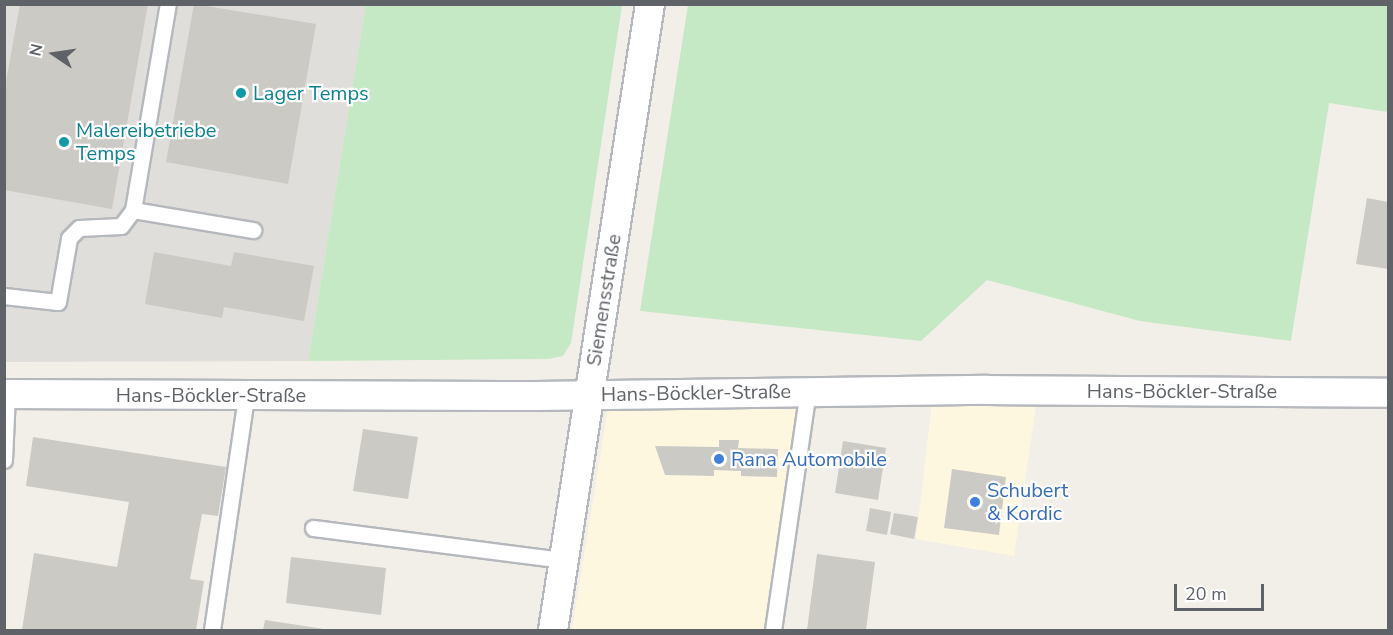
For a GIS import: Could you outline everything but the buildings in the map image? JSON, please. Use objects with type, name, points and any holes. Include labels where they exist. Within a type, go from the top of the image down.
[{"type":"street","name":"Siemensstraße","points":[[553,630],[650,4]]},
{"type":"street","name":"Hans-Böckler-Straße","points":[[6,394],[590,395],[808,391],[1389,393]]},
{"type":"lane","points":[[4,296],[58,302],[69,238],[79,228],[121,226],[133,210],[168,4]]},
{"type":"lane","points":[[133,210],[253,230]]},
{"type":"lane","points":[[773,630],[808,391]]},
{"type":"lane","points":[[4,460],[6,394]]},
{"type":"lane","points":[[212,630],[246,396]]},
{"type":"lane","points":[[312,528],[564,560]]},
{"type":"shaded area","points":[[4,5],[366,5],[308,361],[5,362]]},
{"type":"shaded area","points":[[932,403],[1036,406],[1014,556],[916,539]]},
{"type":"shaded area","points":[[801,405],[766,630],[572,630],[608,408]]},
{"type":"green space","points":[[366,4],[622,5],[571,343],[563,356],[548,359],[308,361]]},
{"type":"green space","points":[[688,5],[1388,5],[1388,112],[1329,103],[1291,341],[1140,321],[987,280],[921,341],[640,311]]},
{"type":"place","name":"Lager Temps","points":[[241,93]]},
{"type":"place","name":"Malereibetriebe Temps","points":[[64,142]]},
{"type":"place","name":"Rana Automobile","points":[[719,459]]},
{"type":"place","name":"Schubert & Kordic","points":[[975,502]]}]
